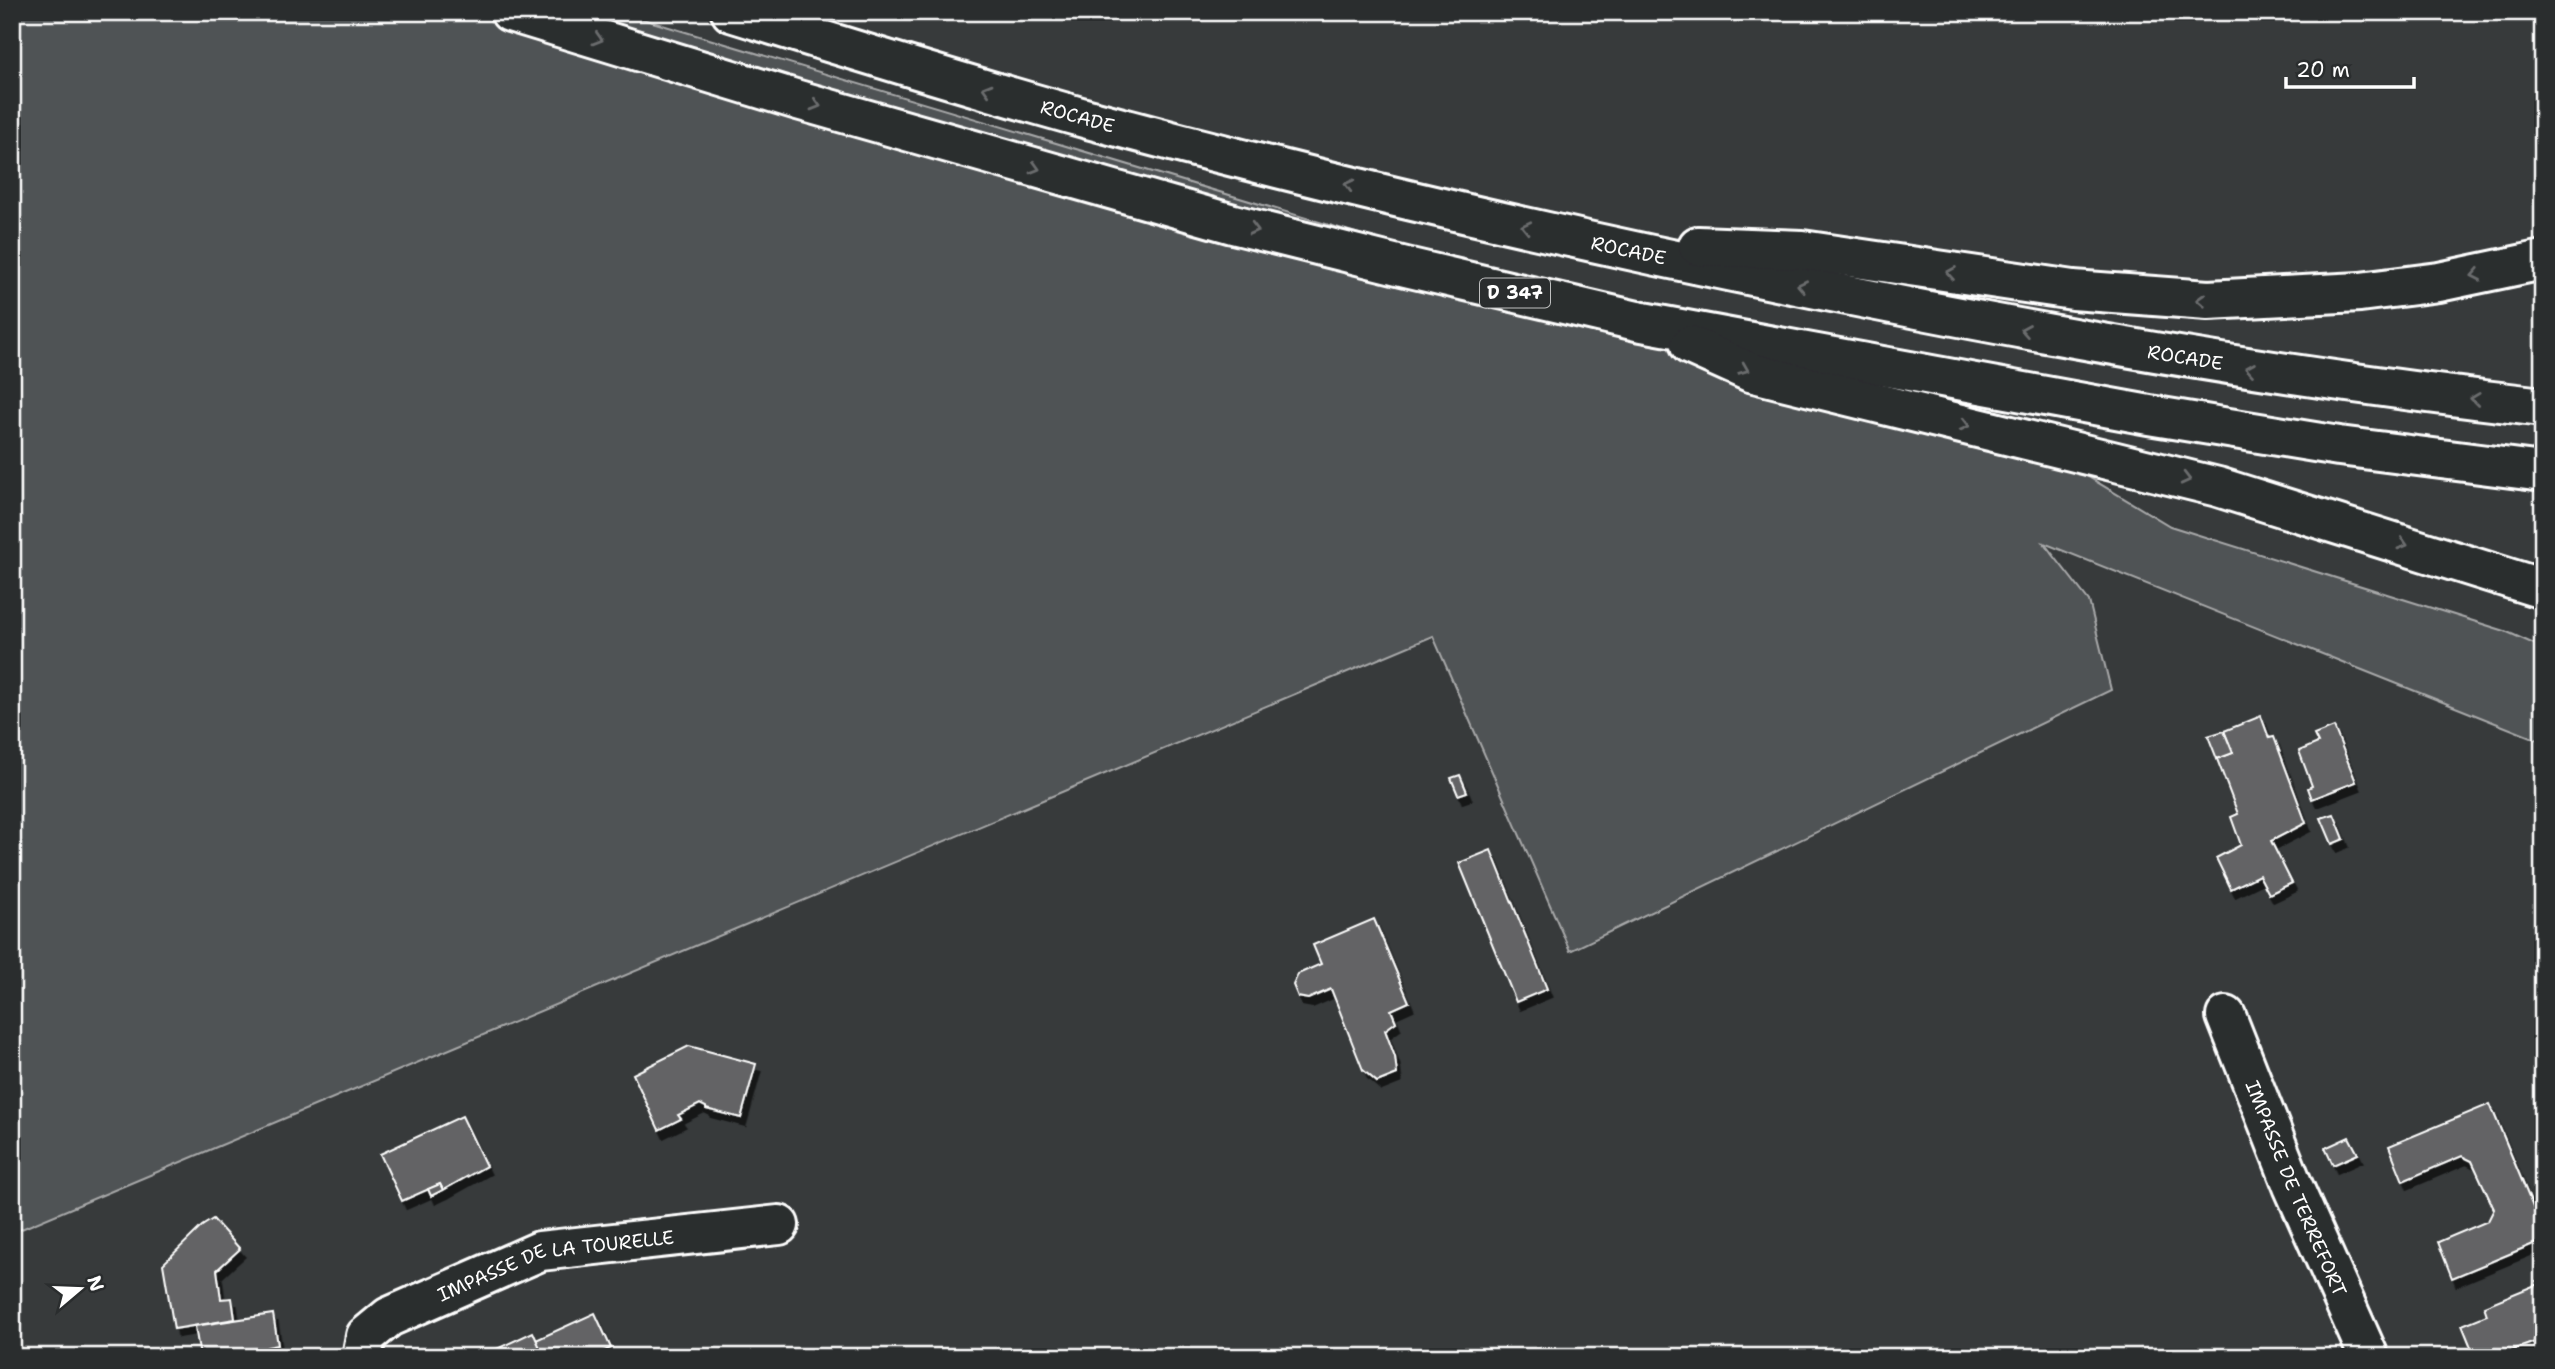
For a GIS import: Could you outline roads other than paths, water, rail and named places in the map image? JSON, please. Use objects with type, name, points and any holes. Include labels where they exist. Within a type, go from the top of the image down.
[{"type":"main road","name":"D 347","points":[[510,12],[798,100],[1233,224],[1637,321],[2176,419],[2339,446],[2543,472]]},
{"type":"main road","name":"ROCADE","points":[[731,12],[1096,121],[1253,162],[1593,242],[1982,322],[2142,351],[2319,379],[2543,407]]},
{"type":"main road","points":[[1593,242],[1802,250],[2073,290],[2207,300],[2275,298],[2399,287],[2482,274],[2543,260]]},
{"type":"main road","points":[[1637,321],[1750,372],[2218,487],[2543,589]]},
{"type":"main road","name":"IMPASSE DE TERREFORT","points":[[2227,1016],[2293,1186],[2369,1357]]},
{"type":"main road","name":"IMPASSE DE LA TOURELLE","points":[[362,1357],[366,1336],[389,1317],[540,1251],[779,1225]]}]
